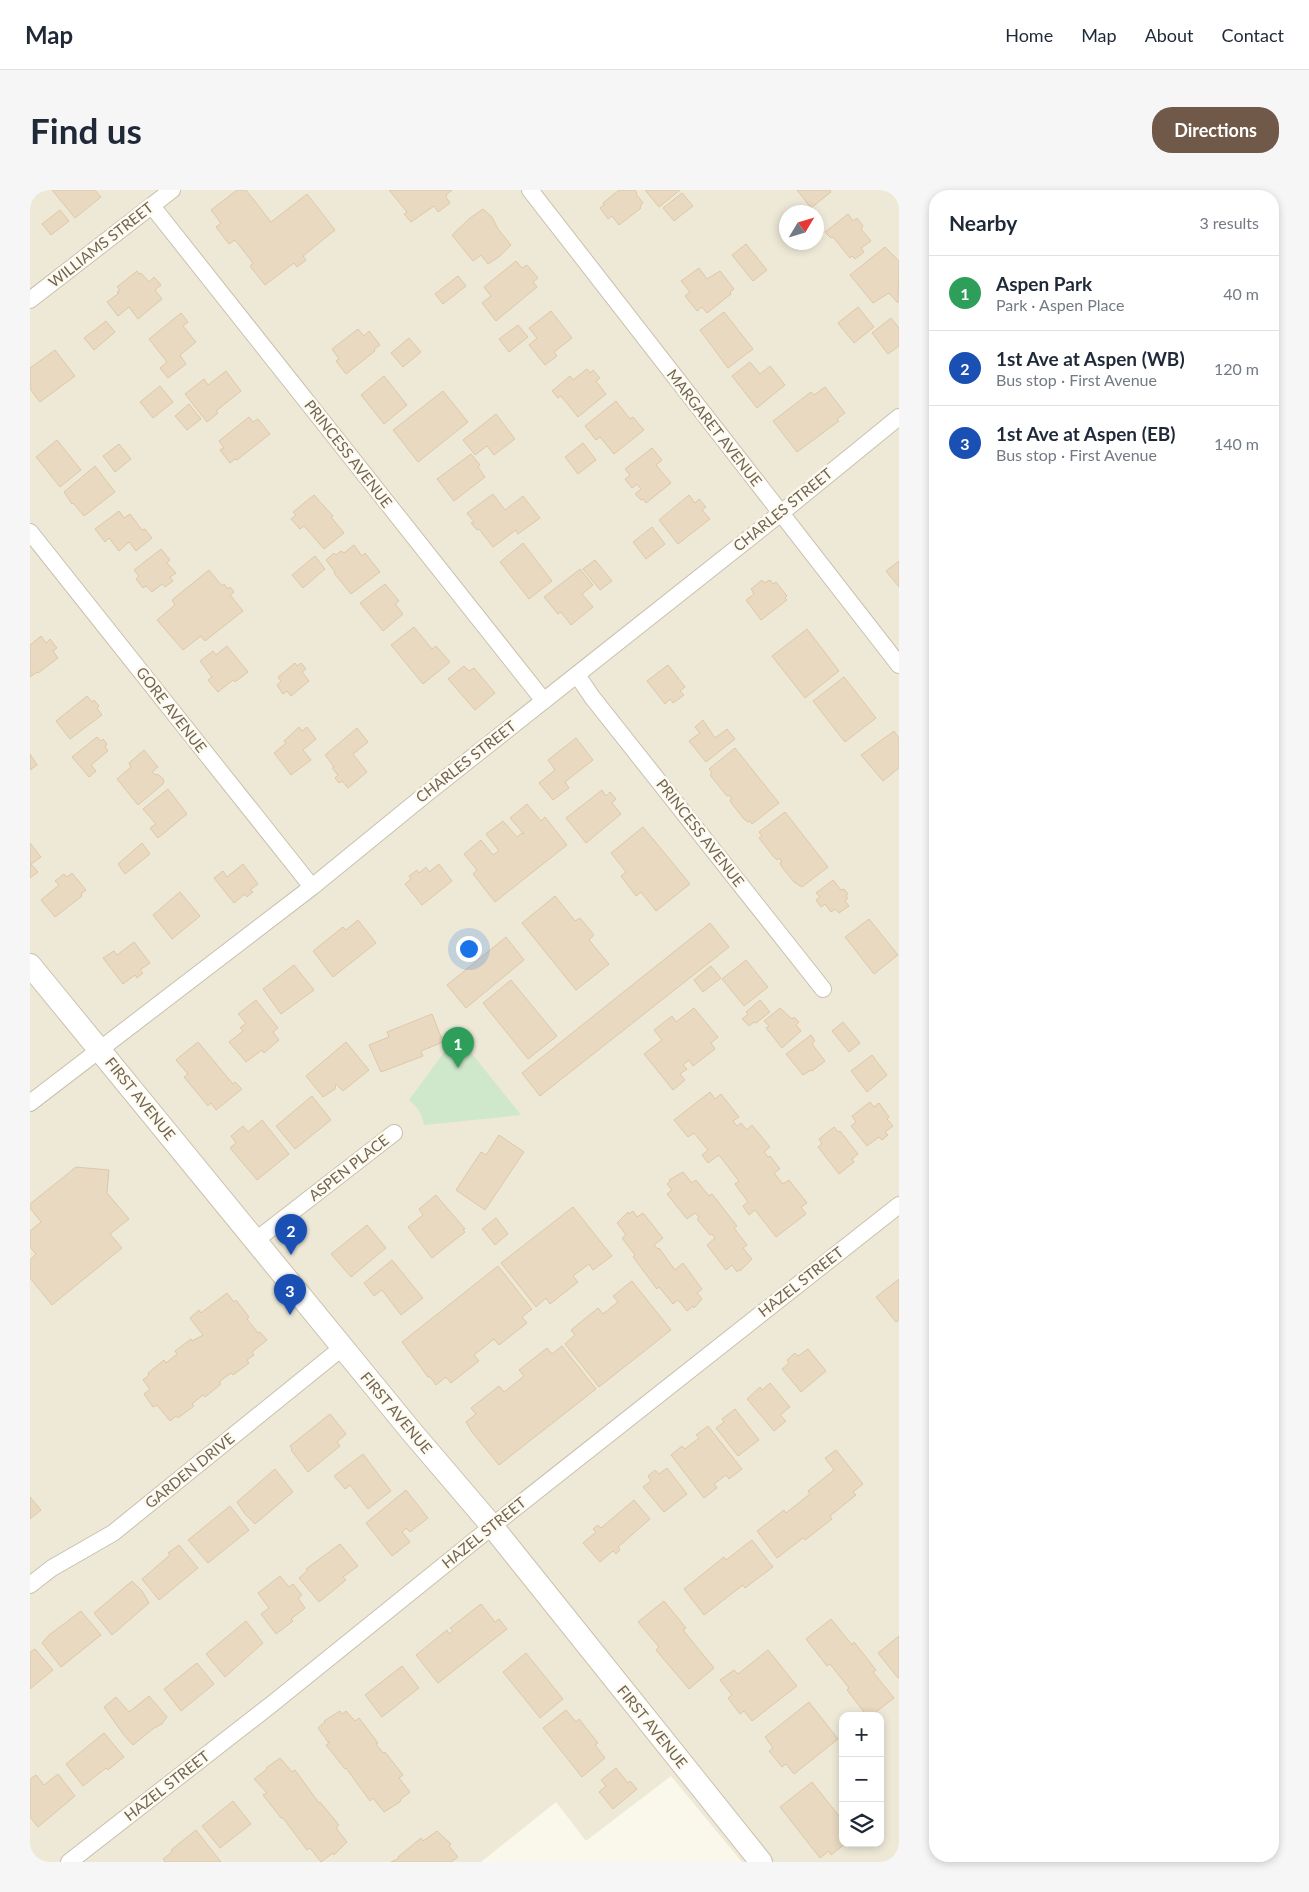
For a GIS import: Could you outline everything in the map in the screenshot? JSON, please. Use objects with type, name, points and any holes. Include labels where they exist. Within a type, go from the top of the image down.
[{"type":"street","name":"MARGARET AVENUE","points":[[530,190],[899,665]]},
{"type":"street","name":"WILLIAMS STREET","points":[[30,300],[170,191]]},
{"type":"street","name":"PRINCESS AVENUE","points":[[152,206],[544,701]]},
{"type":"street","name":"CHARLES STREET","points":[[30,1103],[312,888],[661,606],[781,513],[899,417]]},
{"type":"street","name":"GORE AVENUE","points":[[30,532],[312,888]]},
{"type":"street","name":"PRINCESS AVENUE","points":[[577,675],[823,989]]},
{"type":"street","name":"FIRST AVENUE","points":[[30,965],[411,1432],[492,1526],[761,1862]]},
{"type":"street","name":"ASPEN PLACE","points":[[256,1240],[394,1133]]},
{"type":"street","name":"HAZEL STREET","points":[[69,1862],[272,1704],[492,1526],[899,1205]]},
{"type":"street","name":"GARDEN DRIVE","points":[[30,1585],[52,1568],[113,1533],[343,1347]]},
{"type":"shaded area","points":[[30,190],[899,190],[899,1862],[742,1862],[671,1776],[586,1841],[556,1802],[481,1862],[30,1862]]},
{"type":"green space","points":[[457,1035],[521,1115],[424,1125],[419,1111],[409,1100]]},
{"type":"building","points":[[52,190],[95,190],[101,197],[75,218]]},
{"type":"building","points":[[237,190],[246,190],[271,222],[307,194],[335,230],[303,256],[306,260],[297,267],[294,263],[265,285],[250,266],[253,263],[235,240],[229,244],[216,227],[221,223],[211,210]]},
{"type":"building","points":[[389,190],[452,190],[446,195],[450,203],[438,212],[434,206],[411,222],[404,214],[407,212]]},
{"type":"building","points":[[619,190],[635,190],[643,203],[640,206],[641,208],[619,225],[612,216],[608,219],[600,208],[604,205],[603,203]]},
{"type":"building","points":[[645,190],[680,190],[659,207]]},
{"type":"building","points":[[797,190],[830,190],[831,192],[815,205],[809,205]]},
{"type":"building","points":[[682,193],[693,206],[674,221],[663,208]]},
{"type":"building","points":[[483,209],[492,217],[498,229],[511,245],[488,264],[481,255],[473,261],[452,235]]},
{"type":"building","points":[[60,210],[69,221],[51,235],[42,224]]},
{"type":"building","points":[[848,214],[853,221],[857,218],[863,226],[861,229],[871,241],[861,248],[864,252],[855,259],[852,256],[850,258],[833,237],[831,238],[825,232]]},
{"type":"building","points":[[746,244],[767,270],[753,281],[732,255]]},
{"type":"building","points":[[885,247],[899,261],[898,303],[889,293],[873,303],[850,275]]},
{"type":"building","points":[[516,261],[522,268],[527,265],[538,278],[533,282],[537,287],[496,321],[482,303],[491,296],[484,287]]},
{"type":"building","points":[[699,268],[707,279],[720,271],[734,289],[730,292],[731,294],[707,313],[702,307],[697,311],[685,296],[690,292],[681,281]]},
{"type":"building","points":[[137,271],[149,282],[154,277],[161,285],[155,290],[162,299],[138,319],[129,307],[118,316],[107,302],[119,293],[117,292],[120,290],[117,287]]},
{"type":"building","points":[[458,276],[466,286],[443,304],[435,294]]},
{"type":"building","points":[[858,307],[874,327],[854,343],[838,323]]},
{"type":"building","points":[[551,311],[572,338],[554,352],[557,356],[545,365],[529,345],[537,338],[529,328]]},
{"type":"building","points":[[724,312],[753,349],[728,368],[700,330]]},
{"type":"building","points":[[181,313],[188,322],[183,326],[196,342],[180,355],[186,364],[168,378],[160,368],[167,362],[149,339]]},
{"type":"building","points":[[891,318],[899,328],[899,346],[888,354],[872,333]]},
{"type":"building","points":[[106,321],[115,332],[94,350],[84,338]]},
{"type":"building","points":[[518,325],[528,337],[509,352],[499,339]]},
{"type":"building","points":[[358,329],[364,336],[369,331],[380,345],[346,374],[336,361],[339,359],[332,349]]},
{"type":"building","points":[[409,338],[421,352],[403,367],[391,353]]},
{"type":"building","points":[[55,350],[75,376],[40,402],[30,389],[30,368]]},
{"type":"building","points":[[750,362],[760,374],[770,366],[785,385],[757,408],[732,376]]},
{"type":"building","points":[[587,369],[590,373],[593,370],[600,378],[596,381],[606,394],[578,417],[561,396],[558,398],[552,391],[570,376],[573,380]]},
{"type":"building","points":[[226,371],[241,391],[216,411],[218,413],[207,422],[185,394],[204,379],[208,385]]},
{"type":"building","points":[[384,376],[407,405],[384,424],[361,395]]},
{"type":"building","points":[[160,386],[173,402],[153,418],[140,402]]},
{"type":"building","points":[[825,387],[845,413],[837,419],[839,421],[797,452],[773,421],[811,392],[814,395]]},
{"type":"building","points":[[443,391],[468,422],[418,462],[393,430]]},
{"type":"building","points":[[616,401],[630,419],[633,417],[644,430],[614,454],[600,437],[596,440],[585,426]]},
{"type":"building","points":[[189,404],[201,419],[187,430],[175,416]]},
{"type":"building","points":[[496,414],[515,439],[494,455],[487,446],[475,455],[463,440]]},
{"type":"building","points":[[249,417],[253,422],[258,419],[270,434],[237,460],[235,459],[230,463],[220,450],[224,448],[219,441]]},
{"type":"building","points":[[57,440],[81,470],[60,487],[36,457]]},
{"type":"building","points":[[583,443],[596,460],[578,474],[565,457]]},
{"type":"building","points":[[119,444],[131,459],[115,472],[103,456]]},
{"type":"building","points":[[652,448],[662,460],[656,465],[671,483],[646,503],[635,494],[641,489],[637,484],[632,488],[625,479],[630,475],[625,469]]},
{"type":"building","points":[[471,454],[480,465],[478,467],[485,477],[454,501],[437,479]]},
{"type":"building","points":[[95,466],[115,492],[84,516],[72,504],[64,492]]},
{"type":"building","points":[[493,494],[505,510],[523,496],[540,518],[518,534],[516,530],[493,547],[479,529],[477,530],[471,523],[474,522],[467,513]]},
{"type":"building","points":[[314,495],[333,516],[331,517],[344,533],[324,549],[304,526],[300,529],[291,519],[296,515],[293,512]]},
{"type":"building","points":[[689,495],[695,503],[699,499],[706,507],[702,510],[710,519],[678,544],[659,520]]},
{"type":"building","points":[[119,511],[124,518],[130,514],[142,530],[145,529],[152,538],[136,551],[129,542],[119,551],[109,538],[105,542],[95,529]]},
{"type":"building","points":[[652,527],[665,544],[646,559],[633,542]]},
{"type":"building","points":[[523,543],[552,581],[529,599],[500,562]]},
{"type":"building","points":[[354,545],[362,556],[365,553],[380,572],[351,594],[326,560],[334,553],[336,555],[341,551],[344,553]]},
{"type":"building","points":[[161,549],[170,560],[167,563],[176,573],[170,577],[173,581],[165,587],[162,584],[152,592],[146,586],[143,588],[136,579],[139,576],[134,570]]},
{"type":"building","points":[[315,556],[325,569],[303,588],[292,575]]},
{"type":"building","points":[[595,560],[612,581],[600,590],[583,569]]},
{"type":"building","points":[[899,561],[899,587],[886,571]]},
{"type":"building","points":[[580,569],[593,585],[582,594],[593,607],[571,625],[561,612],[558,614],[544,597]]},
{"type":"building","points":[[209,570],[222,586],[224,584],[228,589],[230,587],[234,592],[230,595],[243,611],[205,641],[201,636],[183,650],[157,620],[175,605],[172,600]]},
{"type":"building","points":[[762,580],[764,583],[770,580],[773,584],[776,582],[787,596],[785,598],[787,600],[761,620],[746,600],[754,594],[751,589]]},
{"type":"building","points":[[385,584],[399,601],[395,604],[403,614],[383,631],[360,603]]},
{"type":"building","points":[[414,627],[432,649],[436,646],[450,662],[423,684],[391,645]]},
{"type":"building","points":[[807,629],[839,671],[805,698],[772,656]]},
{"type":"building","points":[[41,636],[46,643],[50,639],[57,648],[53,651],[58,658],[30,677],[30,645]]},
{"type":"building","points":[[227,646],[248,672],[235,682],[233,680],[218,692],[208,680],[212,677],[200,661],[213,651],[216,655]]},
{"type":"building","points":[[295,663],[297,666],[301,663],[306,669],[302,672],[309,681],[291,696],[287,691],[283,694],[277,685],[281,681],[278,677]]},
{"type":"building","points":[[668,665],[685,687],[680,691],[684,695],[673,703],[670,699],[665,704],[647,681]]},
{"type":"building","points":[[464,666],[469,671],[474,668],[495,693],[475,710],[448,679]]},
{"type":"building","points":[[844,677],[876,718],[845,742],[813,701]]},
{"type":"building","points":[[87,696],[99,706],[97,708],[102,715],[70,739],[56,721]]},
{"type":"building","points":[[703,720],[715,738],[727,729],[735,739],[706,762],[689,741],[700,733],[695,727]]},
{"type":"building","points":[[299,727],[302,731],[307,727],[316,739],[303,750],[311,760],[291,775],[274,753],[286,743],[284,741]]},
{"type":"building","points":[[357,728],[368,742],[353,754],[367,772],[348,788],[342,781],[339,783],[335,778],[338,775],[325,755]]},
{"type":"building","points":[[894,731],[899,738],[899,768],[883,781],[861,755]]},
{"type":"building","points":[[97,737],[101,741],[103,739],[107,744],[105,747],[108,751],[91,765],[96,771],[89,777],[72,757]]},
{"type":"building","points":[[576,738],[593,760],[565,782],[569,788],[553,800],[539,783],[555,770],[548,760]]},
{"type":"building","points":[[735,748],[779,803],[752,824],[744,819],[732,804],[730,800],[732,799],[729,795],[727,796],[710,775],[712,773],[709,769]]},
{"type":"building","points":[[144,750],[158,767],[152,772],[164,780],[163,784],[138,805],[117,779],[131,767],[129,763]]},
{"type":"building","points":[[30,754],[37,765],[30,770]]},
{"type":"building","points":[[168,789],[187,814],[158,838],[150,828],[156,824],[143,809]]},
{"type":"building","points":[[602,790],[606,796],[610,792],[616,799],[612,803],[621,814],[586,843],[566,818]]},
{"type":"building","points":[[527,804],[541,821],[545,817],[567,845],[495,902],[473,874],[477,870],[464,854],[481,840],[493,855],[499,851],[486,834],[503,821],[517,837],[522,833],[524,834],[510,818]]},
{"type":"building","points":[[785,812],[828,867],[802,887],[794,882],[782,867],[780,863],[782,862],[779,858],[777,860],[773,856],[759,838],[762,836],[759,832]]},
{"type":"building","points":[[643,827],[690,884],[656,911],[641,892],[636,896],[621,876],[626,872],[611,853]]},
{"type":"building","points":[[30,843],[41,857],[31,864],[38,872],[30,878]]},
{"type":"building","points":[[142,843],[150,854],[125,874],[118,864]]},
{"type":"building","points":[[243,864],[258,884],[250,890],[253,892],[247,897],[245,894],[234,903],[214,878],[223,871],[227,877]]},
{"type":"building","points":[[439,864],[452,881],[422,905],[405,884],[411,879],[409,876],[417,870],[419,873],[426,867],[429,872]]},
{"type":"building","points":[[72,873],[86,890],[81,894],[82,896],[55,917],[41,900],[59,885],[55,881],[64,874],[67,877]]},
{"type":"building","points":[[833,880],[841,890],[844,889],[848,894],[846,896],[848,898],[845,901],[849,906],[839,913],[835,909],[831,912],[825,904],[821,907],[816,900],[820,897],[816,893]]},
{"type":"building","points":[[180,892],[200,916],[172,939],[153,915]]},
{"type":"building","points":[[555,896],[575,921],[580,918],[594,935],[589,940],[609,964],[576,990],[522,923]]},
{"type":"building","points":[[869,919],[898,955],[874,974],[845,937]]},
{"type":"building","points":[[358,920],[376,943],[333,977],[313,951],[343,927],[346,930]]},
{"type":"building","points":[[710,923],[729,947],[540,1096],[522,1073]]},
{"type":"building","points":[[506,937],[524,960],[466,1008],[447,985]]},
{"type":"building","points":[[134,942],[150,963],[140,970],[143,973],[137,978],[135,975],[123,984],[103,958],[114,951],[117,955]]},
{"type":"building","points":[[746,960],[768,987],[744,1006],[722,979]]},
{"type":"building","points":[[294,965],[314,990],[281,1014],[263,989]]},
{"type":"building","points":[[711,966],[721,978],[703,992],[694,980]]},
{"type":"building","points":[[511,980],[557,1036],[528,1059],[483,1003]]},
{"type":"building","points":[[256,1000],[278,1028],[273,1032],[279,1040],[264,1053],[262,1050],[246,1062],[229,1042],[243,1031],[240,1028],[246,1023],[238,1014]]},
{"type":"building","points":[[760,1000],[770,1012],[749,1026],[742,1019],[748,1014],[746,1012]]},
{"type":"building","points":[[694,1008],[718,1037],[711,1043],[715,1049],[693,1066],[689,1060],[683,1065],[687,1069],[680,1074],[685,1080],[673,1090],[644,1054],[662,1040],[654,1030],[672,1016],[676,1022]]},
{"type":"building","points":[[780,1008],[792,1019],[794,1017],[799,1022],[796,1025],[801,1031],[782,1048],[766,1028],[769,1026],[764,1021]]},
{"type":"building","points":[[432,1014],[443,1042],[421,1051],[423,1056],[381,1072],[369,1045],[389,1037],[387,1032]]},
{"type":"building","points":[[843,1022],[860,1043],[849,1052],[832,1031]]},
{"type":"building","points":[[811,1035],[815,1041],[812,1044],[825,1061],[803,1075],[786,1054]]},
{"type":"building","points":[[198,1042],[233,1084],[235,1082],[242,1089],[216,1110],[211,1103],[208,1106],[184,1077],[188,1074],[176,1060]]},
{"type":"building","points":[[346,1042],[369,1070],[343,1091],[336,1084],[335,1089],[323,1097],[306,1076]]},
{"type":"building","points":[[872,1055],[887,1075],[867,1092],[851,1071]]},
{"type":"building","points":[[710,1092],[715,1099],[721,1094],[739,1117],[733,1121],[737,1126],[741,1123],[747,1130],[752,1125],[770,1147],[764,1152],[768,1157],[770,1156],[780,1169],[774,1173],[783,1184],[789,1180],[807,1203],[801,1207],[806,1214],[776,1237],[755,1210],[749,1215],[743,1206],[748,1202],[735,1184],[739,1181],[719,1155],[708,1163],[702,1155],[708,1150],[694,1133],[688,1137],[674,1120]]},
{"type":"building","points":[[312,1096],[331,1120],[295,1149],[276,1126]]},
{"type":"building","points":[[870,1102],[874,1107],[879,1103],[893,1126],[885,1132],[888,1135],[882,1140],[879,1137],[867,1146],[851,1126],[856,1122],[852,1116]]},
{"type":"building","points":[[262,1120],[289,1154],[257,1180],[230,1148],[236,1143],[231,1136],[243,1126],[248,1132]]},
{"type":"building","points":[[834,1127],[838,1132],[840,1131],[858,1154],[852,1159],[854,1162],[839,1174],[818,1147],[822,1144],[819,1139]]},
{"type":"building","points":[[499,1135],[524,1152],[485,1210],[456,1190],[481,1152],[486,1155]]},
{"type":"building","points":[[76,1167],[109,1170],[107,1193],[129,1219],[110,1234],[122,1248],[52,1305],[30,1278],[30,1260],[36,1254],[30,1247],[30,1231],[41,1222],[30,1208],[30,1204]]},
{"type":"building","points":[[683,1172],[692,1183],[696,1180],[709,1196],[712,1194],[737,1226],[734,1228],[747,1245],[743,1248],[752,1259],[740,1271],[737,1272],[732,1265],[726,1270],[707,1245],[715,1238],[712,1234],[710,1235],[697,1219],[699,1217],[695,1213],[687,1219],[667,1194],[672,1190],[667,1184],[669,1180]]},
{"type":"building","points":[[436,1195],[465,1229],[463,1230],[465,1232],[432,1258],[408,1227],[423,1215],[419,1209]]},
{"type":"building","points":[[573,1207],[612,1256],[593,1270],[589,1264],[573,1276],[578,1282],[550,1304],[546,1298],[536,1307],[501,1263]]},
{"type":"building","points":[[633,1211],[637,1217],[643,1213],[663,1238],[654,1245],[659,1248],[675,1270],[683,1263],[702,1289],[697,1293],[702,1299],[694,1308],[693,1306],[687,1311],[678,1300],[673,1304],[659,1287],[657,1289],[633,1257],[635,1255],[622,1238],[626,1235],[617,1223],[628,1212],[629,1214]]},
{"type":"building","points":[[496,1218],[508,1234],[495,1245],[482,1229]]},
{"type":"building","points":[[367,1225],[386,1248],[351,1277],[331,1254]]},
{"type":"building","points":[[392,1260],[423,1298],[401,1315],[382,1290],[374,1296],[364,1283]]},
{"type":"building","points":[[498,1266],[532,1309],[522,1317],[527,1323],[499,1345],[494,1339],[474,1355],[479,1361],[451,1383],[446,1377],[436,1385],[402,1342]]},
{"type":"building","points":[[899,1279],[899,1320],[896,1322],[876,1297]]},
{"type":"building","points":[[632,1281],[671,1330],[599,1387],[565,1344],[575,1335],[571,1330],[598,1308],[603,1314],[618,1302],[613,1296]]},
{"type":"building","points":[[227,1293],[234,1302],[236,1300],[258,1333],[260,1332],[267,1340],[252,1352],[254,1355],[247,1360],[249,1363],[233,1375],[231,1373],[219,1382],[221,1384],[205,1397],[203,1395],[192,1404],[194,1406],[178,1418],[176,1416],[170,1421],[157,1405],[153,1407],[144,1394],[150,1389],[143,1380],[149,1375],[148,1373],[164,1360],[166,1363],[177,1354],[175,1351],[191,1339],[192,1341],[203,1335],[190,1318],[199,1310],[201,1313]]},
{"type":"building","points":[[562,1346],[596,1389],[499,1465],[466,1422],[476,1414],[471,1408],[499,1386],[504,1392],[524,1376],[519,1370],[547,1348],[552,1354]]},
{"type":"building","points":[[808,1349],[826,1371],[801,1392],[782,1369],[789,1363],[787,1360],[795,1353],[798,1356]]},
{"type":"building","points":[[770,1383],[790,1407],[780,1415],[786,1421],[774,1431],[747,1399],[760,1387],[762,1390]]},
{"type":"building","points":[[735,1409],[759,1440],[738,1456],[716,1428],[724,1422],[722,1419]]},
{"type":"building","points":[[330,1414],[346,1434],[337,1442],[340,1446],[308,1472],[290,1446]]},
{"type":"building","points":[[708,1426],[742,1469],[729,1479],[726,1475],[714,1484],[717,1488],[704,1498],[671,1455],[682,1446],[685,1449],[699,1438],[696,1435]]},
{"type":"building","points":[[836,1450],[863,1484],[853,1492],[856,1495],[830,1516],[832,1519],[805,1540],[803,1538],[777,1558],[757,1531],[784,1510],[786,1513],[810,1494],[808,1491],[834,1470],[825,1458]]},
{"type":"building","points":[[363,1454],[391,1491],[368,1509],[350,1485],[345,1489],[334,1476]]},
{"type":"building","points":[[667,1468],[687,1494],[664,1512],[643,1487],[651,1481],[648,1476],[655,1470],[659,1474]]},
{"type":"building","points":[[275,1469],[293,1492],[255,1524],[237,1502]]},
{"type":"building","points":[[406,1490],[428,1518],[410,1532],[406,1528],[402,1532],[410,1542],[392,1556],[366,1523]]},
{"type":"building","points":[[30,1497],[41,1510],[30,1519]]},
{"type":"building","points":[[634,1500],[650,1519],[618,1547],[620,1550],[616,1554],[613,1551],[600,1562],[583,1543],[596,1532],[593,1529],[598,1525],[601,1528]]},
{"type":"building","points":[[230,1506],[249,1530],[208,1563],[188,1540]]},
{"type":"building","points":[[752,1540],[773,1567],[745,1588],[743,1585],[704,1615],[684,1589],[724,1557],[726,1560]]},
{"type":"building","points":[[340,1544],[358,1566],[343,1577],[346,1580],[319,1602],[299,1578],[308,1570],[306,1569]]},
{"type":"building","points":[[179,1545],[198,1568],[159,1600],[142,1579],[170,1555],[168,1553]]},
{"type":"building","points":[[280,1576],[289,1587],[293,1584],[302,1595],[298,1598],[305,1608],[291,1619],[293,1621],[276,1634],[261,1614],[269,1608],[258,1593]]},
{"type":"building","points":[[132,1581],[142,1591],[149,1603],[112,1635],[94,1613]]},
{"type":"building","points":[[664,1601],[686,1628],[683,1630],[714,1668],[689,1689],[656,1650],[659,1647],[638,1622]]},
{"type":"building","points":[[481,1604],[495,1622],[499,1619],[507,1629],[438,1683],[416,1655],[447,1630],[449,1634],[453,1631],[450,1628]]},
{"type":"building","points":[[81,1611],[101,1635],[61,1667],[42,1643],[49,1635]]},
{"type":"building","points":[[831,1619],[852,1645],[854,1642],[876,1670],[873,1672],[894,1698],[876,1712],[864,1712],[847,1690],[849,1688],[830,1664],[827,1666],[806,1639]]},
{"type":"building","points":[[246,1621],[263,1643],[225,1677],[206,1654]]},
{"type":"building","points":[[899,1636],[899,1677],[898,1678],[878,1653]]},
{"type":"building","points":[[35,1649],[53,1670],[30,1689],[30,1652]]},
{"type":"building","points":[[768,1650],[797,1686],[752,1721],[744,1711],[740,1714],[728,1698],[732,1695],[720,1680],[734,1670],[738,1674]]},
{"type":"building","points":[[526,1653],[563,1699],[540,1718],[503,1672]]},
{"type":"building","points":[[197,1663],[214,1684],[181,1711],[164,1689]]},
{"type":"building","points":[[402,1666],[419,1688],[382,1717],[365,1695]]},
{"type":"building","points":[[149,1696],[167,1717],[162,1724],[133,1745],[104,1707],[116,1697],[129,1712]]},
{"type":"building","points":[[809,1702],[838,1739],[794,1774],[786,1764],[782,1767],[769,1751],[773,1748],[765,1737]]},
{"type":"building","points":[[566,1710],[576,1722],[579,1719],[598,1743],[595,1745],[605,1758],[582,1777],[543,1728]]},
{"type":"building","points":[[340,1711],[342,1714],[346,1711],[355,1721],[359,1718],[378,1743],[376,1744],[383,1753],[385,1752],[403,1775],[399,1778],[410,1792],[400,1802],[384,1812],[373,1798],[370,1801],[346,1768],[326,1745],[330,1742],[328,1742],[318,1728],[324,1721]]},
{"type":"building","points":[[104,1733],[124,1757],[83,1786],[66,1764]]},
{"type":"building","points":[[280,1758],[292,1772],[295,1770],[319,1803],[339,1825],[336,1828],[347,1842],[334,1855],[333,1853],[321,1862],[310,1848],[307,1850],[283,1818],[281,1818],[263,1795],[267,1793],[254,1779]]},
{"type":"building","points":[[616,1768],[628,1783],[630,1781],[637,1789],[613,1809],[599,1792],[606,1786],[601,1780]]},
{"type":"building","points":[[58,1774],[75,1796],[38,1827],[30,1817],[30,1779],[36,1775],[44,1785]]},
{"type":"building","points":[[812,1782],[839,1816],[839,1847],[841,1847],[831,1855],[829,1851],[820,1858],[780,1807]]},
{"type":"building","points":[[233,1801],[251,1824],[220,1848],[202,1826]]},
{"type":"building","points":[[196,1830],[221,1862],[165,1862],[163,1859],[172,1852],[171,1850]]},
{"type":"building","points":[[437,1831],[451,1844],[449,1846],[458,1857],[451,1862],[391,1862],[399,1858],[421,1838],[423,1841]]},
{"type":"place","name":"Aspen Park","points":[[458,1068]]},
{"type":"place","name":"1st Ave at Aspen (WB)","points":[[291,1255]]},
{"type":"place","name":"1st Ave at Aspen (EB)","points":[[290,1315]]}]
